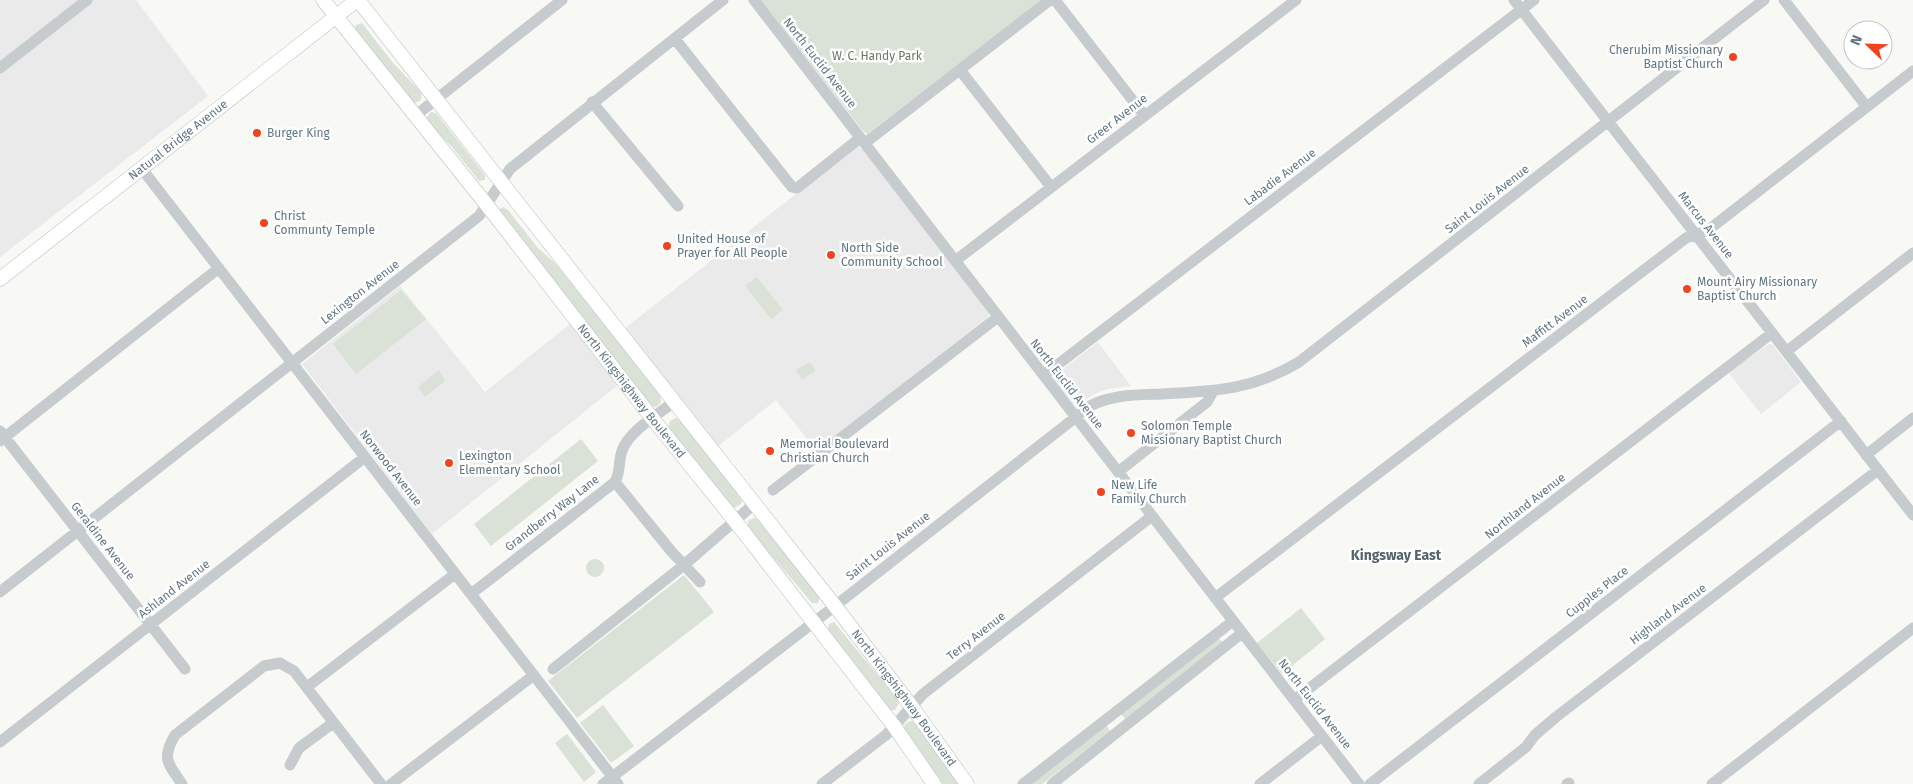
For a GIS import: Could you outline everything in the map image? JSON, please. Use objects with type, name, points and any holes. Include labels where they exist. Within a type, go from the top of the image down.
[{"type":"main road","name":"North Kingshighway Boulevard","points":[[323,0],[735,521],[894,726],[934,784]]},
{"type":"main road","name":"North Kingshighway Boulevard","points":[[358,0],[835,606],[912,707],[967,784]]},
{"type":"main road","name":"Natural Bridge Avenue","points":[[0,279],[358,0]]},
{"type":"street","points":[[0,68],[87,0]]},
{"type":"street","points":[[415,116],[562,0]]},
{"type":"street","name":"Lexington Avenue","points":[[0,592],[479,216],[510,169],[592,102],[723,0]]},
{"type":"street","name":"North Euclid Avenue","points":[[754,0],[1359,784]]},
{"type":"street","points":[[674,39],[792,187],[796,188],[960,70],[1050,0]]},
{"type":"street","points":[[1056,0],[1144,115]]},
{"type":"street","name":"Greer Avenue","points":[[955,261],[1296,0]]},
{"type":"street","name":"Labadie Avenue","points":[[1044,375],[1518,5],[1534,0]]},
{"type":"street","name":"Saint Louis Avenue","points":[[611,782],[1095,403],[1116,396],[1213,391],[1258,382],[1282,373],[1299,362],[1764,0]]},
{"type":"street","points":[[1784,0],[1866,106]]},
{"type":"street","name":"Marcus Avenue","points":[[1518,5],[1913,515]]},
{"type":"street","points":[[960,70],[1051,187]]},
{"type":"street","name":"Maffitt Avenue","points":[[1215,598],[1686,238],[1707,231],[1913,71]]},
{"type":"street","points":[[592,102],[678,206]]},
{"type":"street","name":"Norwood Avenue","points":[[142,169],[534,675],[611,782]]},
{"type":"street","points":[[1787,351],[1913,253]]},
{"type":"street","points":[[2,436],[219,268]]},
{"type":"street","points":[[773,490],[998,317]]},
{"type":"street","name":"Northland Avenue","points":[[1294,700],[1772,333]]},
{"type":"street","points":[[1118,472],[1207,402],[1213,391]]},
{"type":"street","name":"Grandberry Way Lane","points":[[471,594],[615,482],[620,472],[622,452],[628,440],[652,418],[674,402]]},
{"type":"street","points":[[1866,455],[1913,418]]},
{"type":"street","name":"Cupples Place","points":[[1370,784],[1841,421]]},
{"type":"street","name":"Geraldine Avenue","points":[[2,436],[185,669]]},
{"type":"street","name":"Ashland Avenue","points":[[0,742],[364,457]]},
{"type":"street","name":"Highland Avenue","points":[[1479,784],[1526,747],[1535,735],[1556,716],[1878,470]]},
{"type":"street","points":[[615,482],[672,552],[700,582]]},
{"type":"street","points":[[553,668],[684,564],[754,504]]},
{"type":"street","name":"Terry Avenue","points":[[822,784],[886,735],[924,694],[1152,516]]},
{"type":"street","points":[[307,687],[455,574]]},
{"type":"street","points":[[1023,784],[1233,621]]},
{"type":"street","points":[[1712,784],[1913,628]]},
{"type":"street","points":[[1052,784],[1242,633]]},
{"type":"street","points":[[182,784],[167,762],[167,749],[175,735],[264,666],[280,663],[294,671],[381,784]]},
{"type":"street","points":[[391,784],[534,675]]},
{"type":"street","points":[[290,765],[300,748],[333,723]]},
{"type":"street","points":[[1260,784],[1322,736]]},
{"type":"shaded area","points":[[0,0],[136,0],[208,96],[0,257]]},
{"type":"shaded area","name":"North Side Community School","points":[[857,146],[862,149],[989,313],[988,317],[816,450],[776,400],[717,447],[624,329]]},
{"type":"shaded area","name":"Lexington Elementary School","points":[[400,286],[485,392],[570,324],[618,385],[432,534],[302,364]]},
{"type":"shaded area","points":[[1098,342],[1131,386],[1108,389],[1094,394],[1080,403],[1074,404],[1054,381],[1055,375]]},
{"type":"shaded area","points":[[1769,344],[1773,345],[1801,382],[1761,414],[1728,372]]},
{"type":"green space","name":"W. C. Handy Park","points":[[761,0],[1042,0],[867,134]]},
{"type":"green space","points":[[362,23],[394,64],[420,91],[422,95],[420,101],[414,103],[354,31],[356,25]]},
{"type":"green space","points":[[431,112],[436,113],[485,175],[485,180],[479,181],[452,147],[427,122],[427,117]]},
{"type":"green space","points":[[503,207],[508,210],[538,248],[556,264],[660,395],[661,402],[656,407],[650,406],[499,210]]},
{"type":"green space","points":[[757,277],[783,310],[771,319],[745,286]]},
{"type":"green space","points":[[401,290],[426,319],[356,374],[333,344]]},
{"type":"green space","points":[[809,362],[815,371],[802,380],[796,370]]},
{"type":"green space","points":[[439,370],[445,381],[425,397],[418,387]]},
{"type":"green space","points":[[676,418],[679,419],[740,496],[741,504],[734,508],[731,506],[668,428],[670,421]]},
{"type":"green space","points":[[581,439],[598,461],[491,546],[474,524]]},
{"type":"green space","points":[[757,519],[819,597],[818,603],[812,603],[747,527],[749,520]]},
{"type":"green space","points":[[595,559],[601,562],[604,568],[601,574],[595,577],[589,574],[586,568],[589,562]]},
{"type":"green space","points":[[684,575],[714,612],[577,718],[548,681]]},
{"type":"green space","points":[[1301,608],[1325,639],[1282,674],[1257,643]]},
{"type":"green space","points":[[834,622],[898,700],[899,703],[895,710],[890,710],[828,629],[829,624]]},
{"type":"green space","points":[[1218,637],[1223,643],[1125,719],[1120,713]]},
{"type":"green space","points":[[603,705],[634,746],[611,763],[580,723]]},
{"type":"green space","points":[[910,721],[915,722],[959,784],[943,784],[904,729],[905,724]]},
{"type":"green space","points":[[1106,725],[1110,731],[1042,784],[1030,784]]},
{"type":"green space","points":[[567,734],[596,772],[584,782],[555,743]]},
{"type":"place","name":"Cherubim Missionary Baptist Church","points":[[1733,57]]},
{"type":"place","name":"Burger King","points":[[257,133]]},
{"type":"place","name":"Christ Communty Temple","points":[[264,223]]},
{"type":"place","name":"United House of Prayer for All People","points":[[667,246]]},
{"type":"place","name":"North Side Community School","points":[[831,255]]},
{"type":"place","name":"Mount Airy Missionary Baptist Church","points":[[1687,289]]},
{"type":"place","name":"Solomon Temple Missionary Baptist Church","points":[[1131,433]]},
{"type":"place","name":"Memorial Boulevard Christian Church","points":[[770,451]]},
{"type":"place","name":"Lexington Elementary School","points":[[449,463]]},
{"type":"place","name":"New Life Family Church","points":[[1101,492]]},
{"type":"district","name":"Kingsway East","points":[[1396,555]]}]
